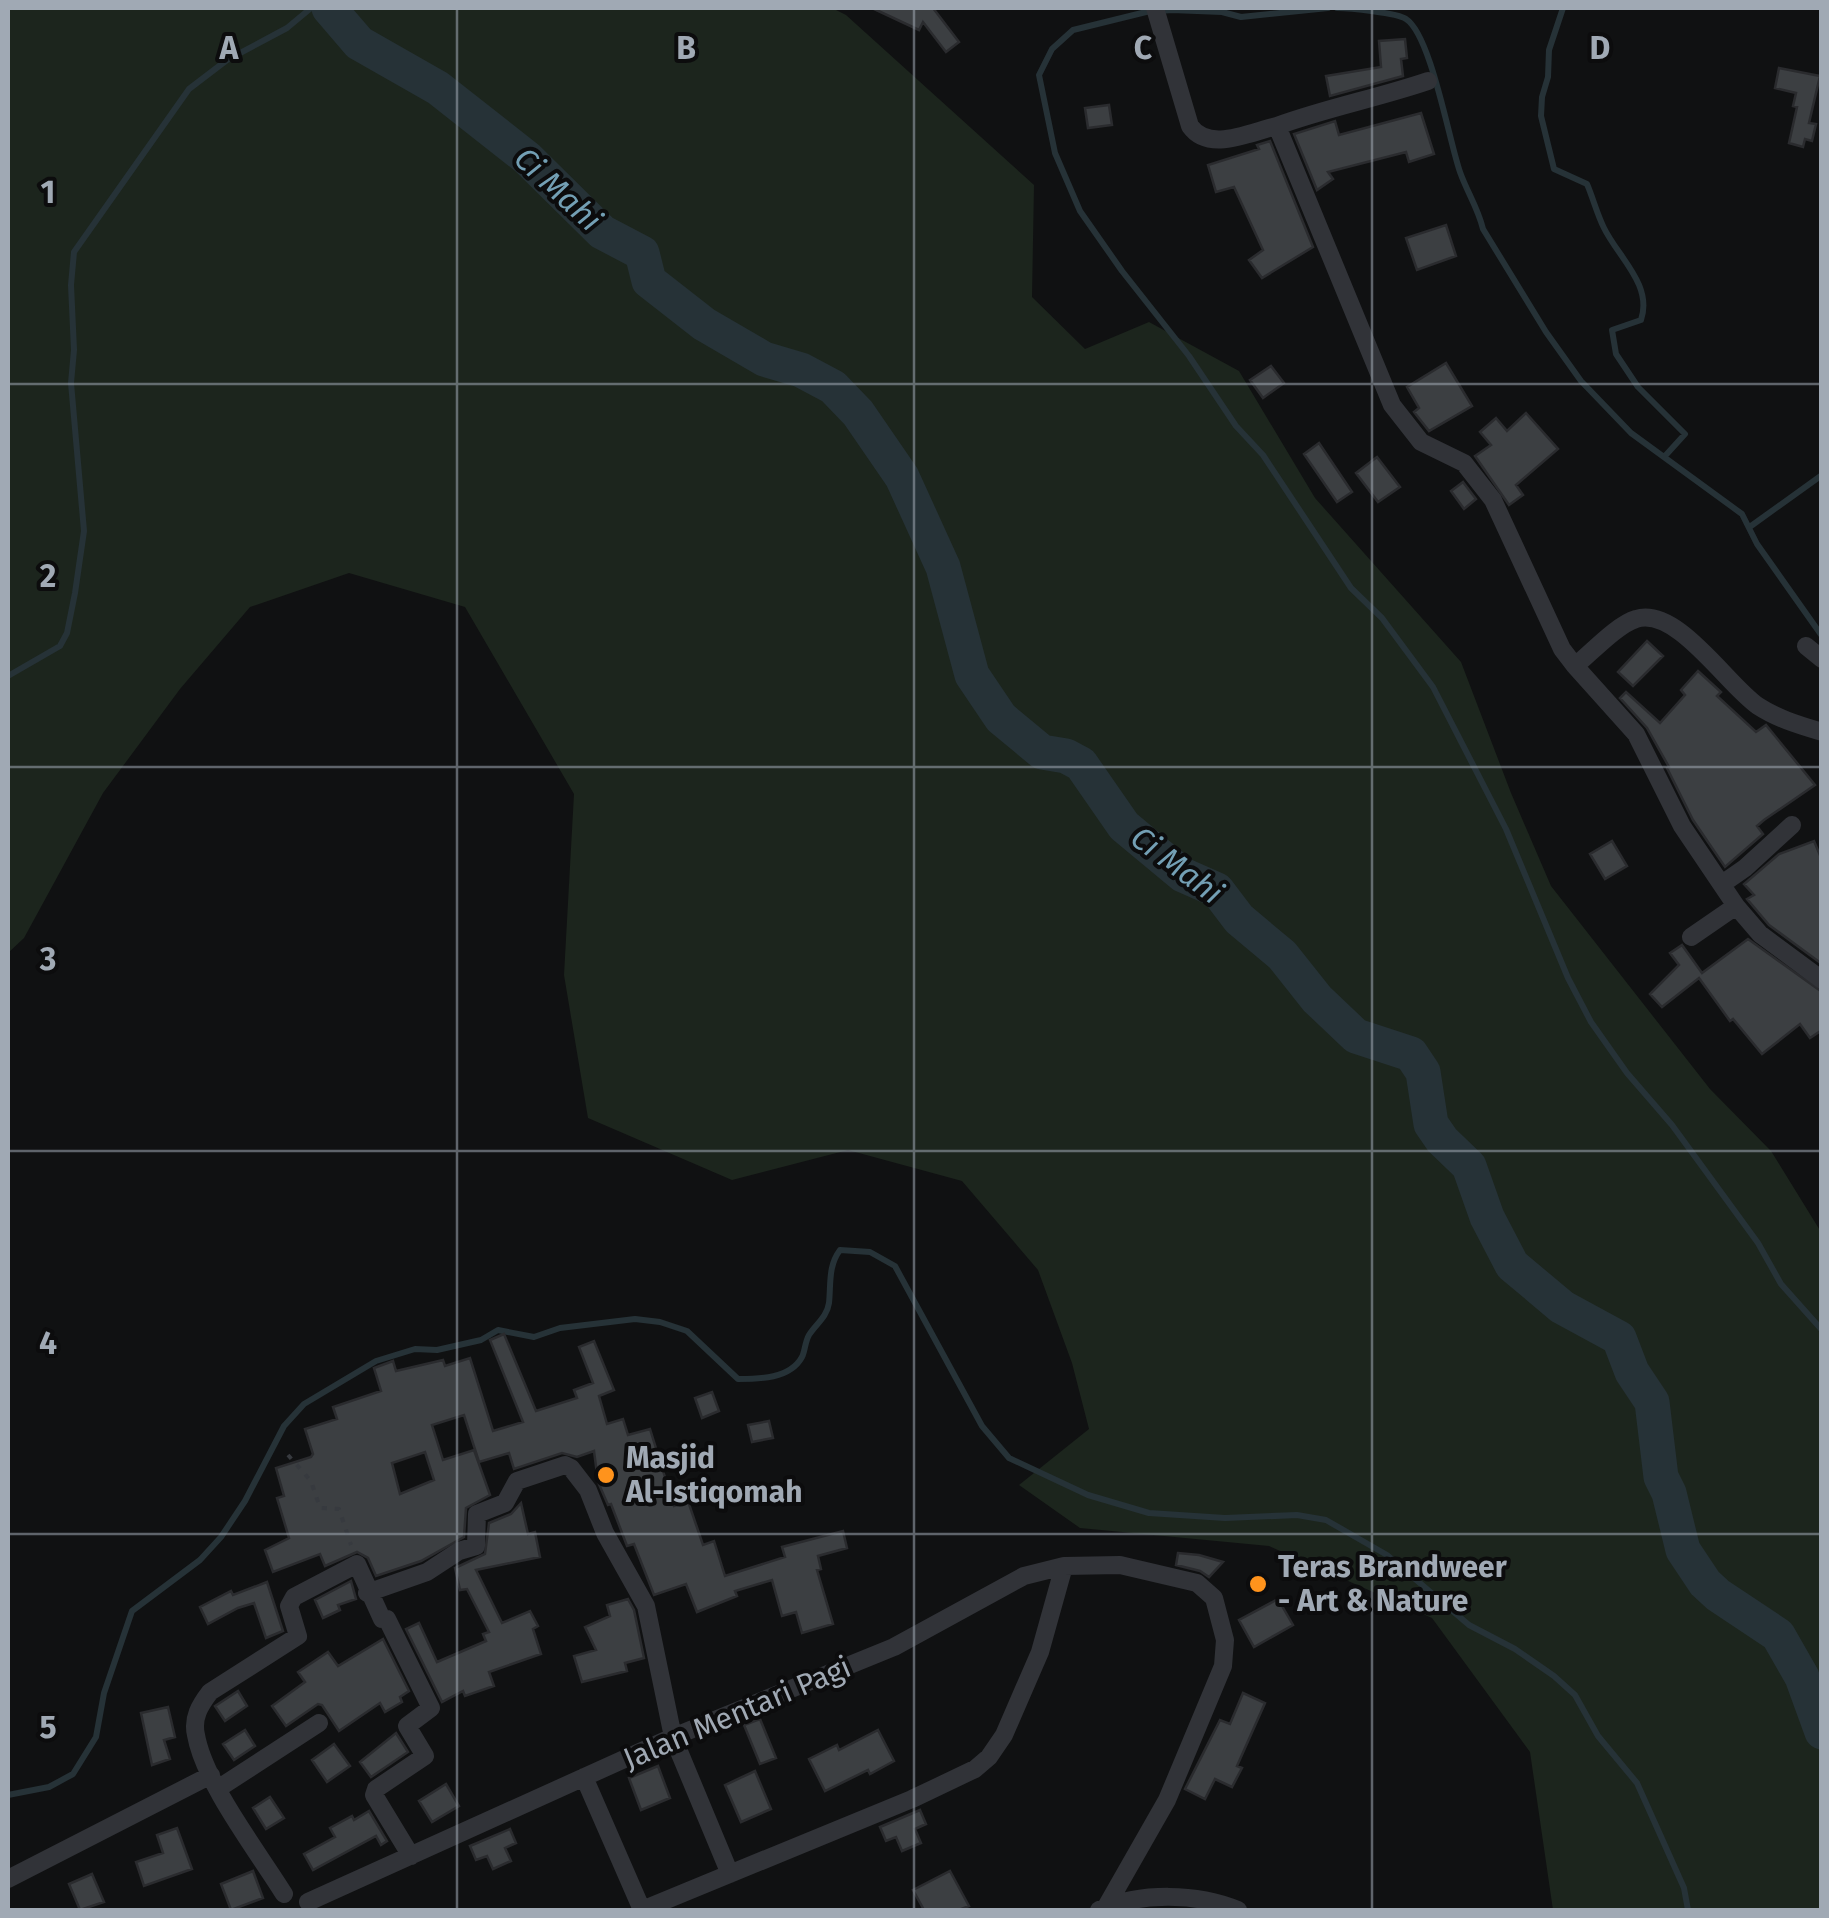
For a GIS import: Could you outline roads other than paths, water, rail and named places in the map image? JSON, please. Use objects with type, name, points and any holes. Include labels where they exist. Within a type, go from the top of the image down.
[{"type":"street","points":[[1156,8],[1190,126],[1195,134],[1213,140],[1372,100],[1428,81]]},
{"type":"street","points":[[1276,126],[1392,406],[1421,442],[1464,463],[1493,500],[1562,649],[1636,734],[1682,826],[1736,906],[1760,934],[1822,980]]},
{"type":"street","points":[[1576,666],[1635,618],[1653,618],[1680,632],[1756,704],[1784,721],[1822,732]]},
{"type":"street","points":[[1806,646],[1822,659]]},
{"type":"street","points":[[1722,884],[1746,868],[1792,824]]},
{"type":"street","points":[[1691,937],[1736,906]]},
{"type":"street","points":[[367,1592],[427,1572],[459,1551],[476,1546],[476,1514],[505,1502],[517,1480],[565,1465],[571,1468],[588,1490],[605,1533],[646,1606],[673,1737],[730,1874]]},
{"type":"street","points":[[308,1906],[298,1892],[280,1902],[215,1782],[196,1736],[195,1720],[200,1706],[223,1682],[298,1636],[289,1606],[294,1597],[356,1564],[367,1592],[382,1619],[387,1619],[432,1708],[407,1726],[425,1756],[376,1789],[374,1795],[411,1856]]},
{"type":"street","name":"Jalan Mentari Pagi","points":[[308,1906],[673,1737],[894,1647],[1024,1576],[1064,1566],[1120,1565],[1197,1583],[1214,1598],[1225,1640],[1223,1666],[1167,1800],[1102,1909]]},
{"type":"street","points":[[584,1778],[642,1910],[676,1904],[730,1874],[957,1780],[989,1757],[1004,1735],[1040,1652],[1064,1566]]},
{"type":"street","points":[[8,1879],[215,1782],[318,1724]]},
{"type":"street","points":[[1102,1909],[1160,1898],[1193,1898],[1238,1910]]},
{"type":"waterway","points":[[8,676],[60,646],[67,633],[75,593],[84,531],[71,383],[74,252],[189,89],[227,60],[287,28],[311,8]]},
{"type":"waterway","name":"Ci Mahi","points":[[329,8],[359,43],[438,88],[527,158],[602,232],[642,253],[649,281],[704,324],[764,359],[801,370],[833,387],[858,413],[902,477],[943,567],[972,675],[1001,718],[1042,752],[1066,756],[1081,764],[1124,826],[1183,875],[1217,890],[1239,919],[1282,955],[1317,999],[1356,1036],[1411,1054],[1423,1072],[1431,1124],[1469,1166],[1487,1217],[1512,1265],[1562,1307],[1619,1338],[1632,1372],[1652,1402],[1661,1477],[1669,1493],[1683,1550],[1718,1595],[1778,1635],[1802,1677],[1822,1732]]},
{"type":"waterway","points":[[1328,8],[1241,17],[1222,12],[1146,12],[1073,30],[1052,49],[1039,75],[1055,153],[1080,211],[1122,271],[1189,356],[1236,426],[1263,455],[1351,588],[1382,618],[1433,687],[1506,829],[1568,978],[1591,1022],[1758,1243],[1781,1284],[1822,1330]]},
{"type":"waterway","points":[[1337,8],[1401,17],[1415,29],[1431,66],[1460,172],[1483,229],[1546,332],[1581,381],[1631,433],[1742,514],[1757,544],[1822,636]]},
{"type":"waterway","points":[[1563,8],[1549,50],[1541,116],[1554,169],[1587,184],[1604,228],[1638,283],[1643,307],[1641,320],[1612,330],[1616,354],[1638,387],[1685,434],[1665,456]]},
{"type":"waterway","points":[[1751,526],[1822,475]]},
{"type":"waterway","points":[[8,1795],[49,1787],[73,1774],[96,1737],[104,1693],[132,1611],[200,1560],[221,1537],[245,1501],[284,1426],[304,1404],[376,1361],[415,1349],[437,1350],[481,1340],[498,1330],[534,1337],[560,1328],[635,1319],[687,1331],[738,1379],[773,1376],[797,1364],[809,1335],[826,1312],[832,1269],[840,1250],[870,1252],[895,1266],[982,1426],[1009,1458],[1088,1495],[1149,1513],[1225,1518],[1297,1515],[1326,1520],[1387,1555],[1469,1625],[1515,1649],[1554,1676],[1575,1695],[1598,1736],[1637,1783],[1684,1888],[1688,1910]]},
{"type":"place","name":"Masjid Al-Istiqomah","points":[[606,1475]]},
{"type":"place","name":"Teras Brandweer - Art & Nature","points":[[1258,1584]]}]
